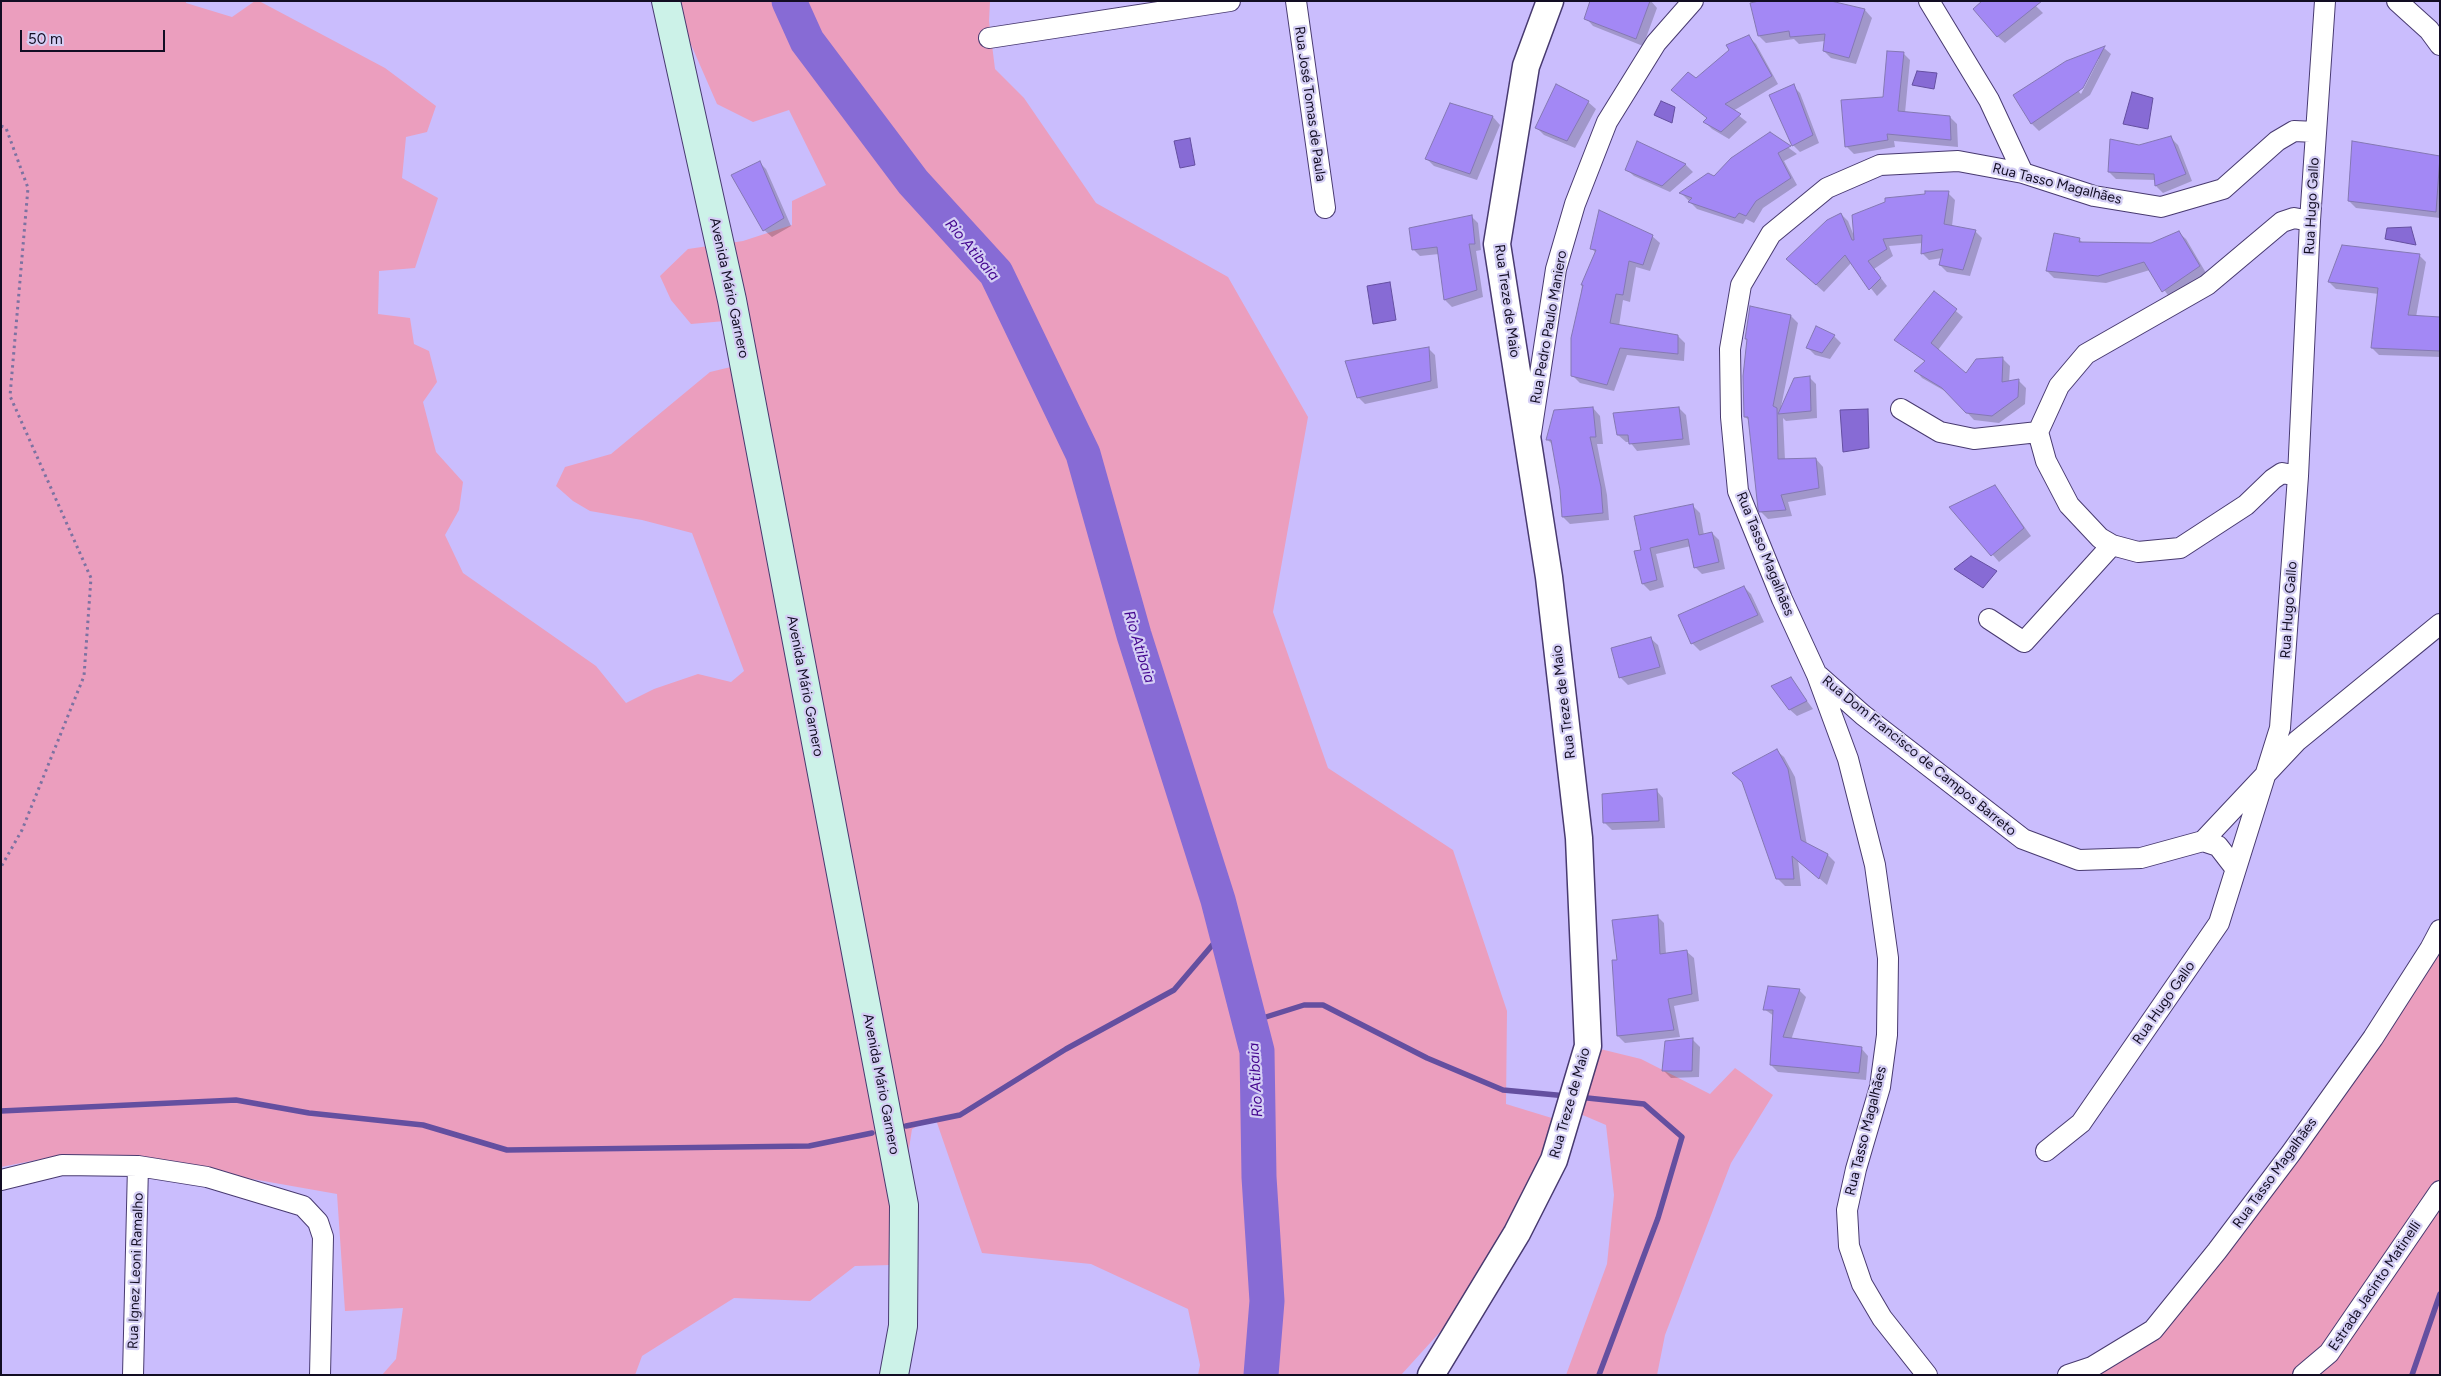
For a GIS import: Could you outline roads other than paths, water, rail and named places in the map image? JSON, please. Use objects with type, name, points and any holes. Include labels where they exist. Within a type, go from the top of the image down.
[{"type":"main road","name":"Avenida Mário Garnero","points":[[666,1],[732,300],[904,1205],[903,1326],[894,1375]]},
{"type":"street","points":[[989,38],[1230,1]]},
{"type":"street","name":"Rua José Tomas de Paula","points":[[1296,1],[1325,208]]},
{"type":"street","name":"Rua Treze de Maio","points":[[1431,1375],[1517,1233],[1554,1160],[1588,1046],[1579,838],[1549,576],[1497,244],[1526,66],[1550,1]]},
{"type":"street","name":"Rua Pedro Paulo Maniero","points":[[1529,448],[1556,269],[1575,204],[1607,122],[1656,43],[1693,1]]},
{"type":"street","points":[[1929,1],[1989,100],[2023,173]]},
{"type":"street","name":"Rua Hugo Gallo","points":[[2046,1151],[2081,1123],[2219,923],[2280,728],[2298,476],[2310,221],[2325,1]]},
{"type":"street","points":[[2397,1],[2429,30],[2440,45]]},
{"type":"street","name":"Rua Tasso Magalhães","points":[[1928,1375],[1882,1318],[1862,1284],[1849,1246],[1847,1210],[1856,1170],[1880,1087],[1887,1035],[1888,958],[1875,865],[1848,759],[1817,675],[1770,573],[1738,492],[1731,417],[1730,349],[1741,285],[1771,234],[1827,188],[1880,166],[1958,161],[2023,173],[2094,196],[2161,206],[2223,189],[2277,141],[2294,131],[2316,132]]},
{"type":"street","points":[[2298,476],[2282,474],[2273,478],[2246,505],[2180,548],[2138,552],[2112,546],[2100,538],[2069,505],[2046,461],[2038,432],[2059,386],[2086,354],[2207,285],[2282,222],[2294,218],[2310,221]]},
{"type":"street","points":[[1901,409],[1940,432],[1974,439],[2038,432]]},
{"type":"street","points":[[1989,619],[2024,642],[2112,546]]},
{"type":"street","points":[[2235,868],[2218,846],[2203,841],[2297,741],[2440,624]]},
{"type":"street","name":"Rua Dom Francisco de Campos Barreto","points":[[1817,675],[1862,715],[2023,839],[2080,860],[2141,858],[2203,841]]},
{"type":"street","points":[[2280,728],[2288,738],[2297,741]]},
{"type":"street","name":"Rua Tasso Magalhães","points":[[2068,1375],[2092,1368],[2153,1330],[2217,1251],[2291,1153],[2373,1038],[2430,949],[2440,930]]},
{"type":"street","points":[[1,1180],[62,1165],[138,1166],[207,1177],[303,1206],[318,1222],[323,1237],[320,1375]]},
{"type":"street","name":"Rua Ignez Leoni Ramalho","points":[[133,1375],[138,1166]]},
{"type":"street","name":"Estrada Jacinto Matinelli","points":[[2303,1375],[2329,1353],[2440,1191]]},
{"type":"waterway","name":"Rio Atibaia","points":[[789,1],[807,41],[913,182],[996,273],[1083,454],[1134,635],[1218,900],[1257,1051],[1259,1177],[1267,1301],[1261,1375]]},
{"type":"waterway","points":[[906,1126],[960,1115],[1066,1049],[1174,990],[1226,929]]},
{"type":"waterway","points":[[1250,1022],[1304,1005],[1323,1005],[1427,1058],[1503,1090],[1567,1096]]},
{"type":"waterway","points":[[1578,1097],[1644,1104],[1682,1137],[1658,1218],[1599,1375]]},
{"type":"waterway","points":[[1,1111],[236,1100],[309,1113],[423,1125],[507,1150],[809,1146],[872,1133]]},
{"type":"waterway","points":[[2412,1375],[2440,1294]]}]
